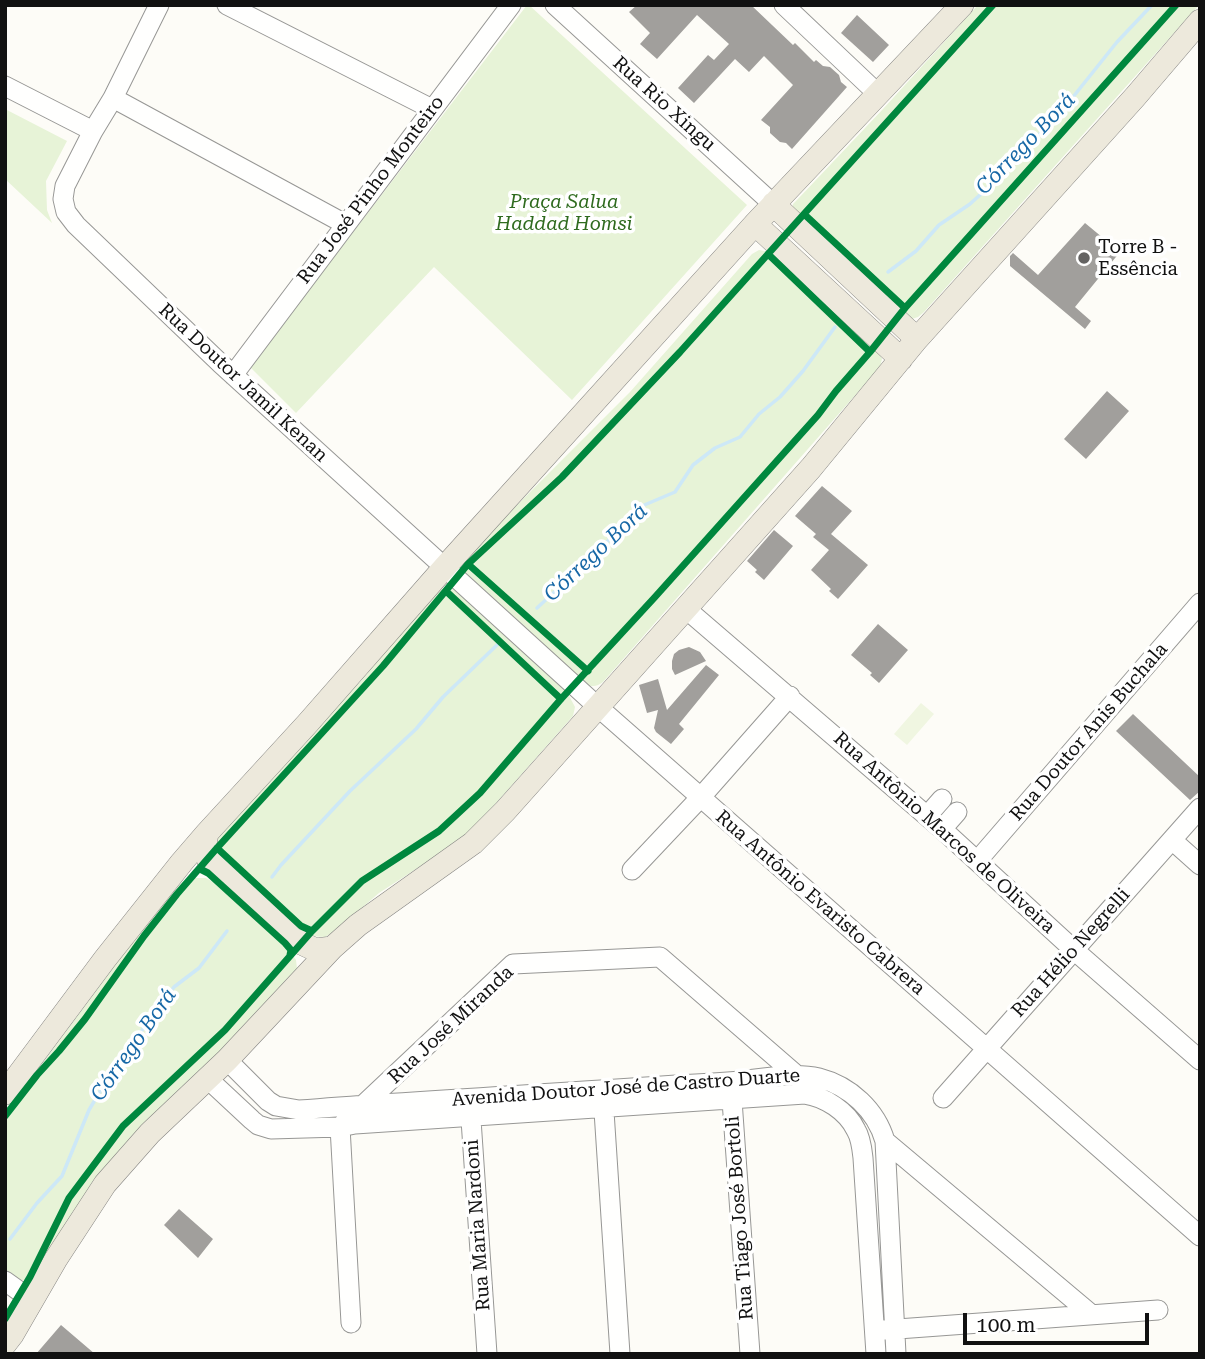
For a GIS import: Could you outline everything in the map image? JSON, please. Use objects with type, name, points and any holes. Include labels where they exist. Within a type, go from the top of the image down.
[{"type":"main road","points":[[5,1093],[105,959],[207,833],[773,204],[962,5]]},
{"type":"main road","points":[[5,1344],[105,1184],[150,1133],[208,1079],[332,948],[358,925],[472,843],[505,811],[811,468],[917,339],[1200,22]]},
{"type":"main road","points":[[773,204],[917,339]]},
{"type":"main road","points":[[755,224],[901,359]]},
{"type":"main road","points":[[207,833],[205,844],[208,859],[301,943],[316,950],[332,948]]},
{"type":"main road","points":[[182,862],[208,859]]},
{"type":"main road","points":[[301,943],[307,959],[305,976]]},
{"type":"street","points":[[5,86],[93,131],[113,98],[159,5]]},
{"type":"street","points":[[227,5],[432,109]]},
{"type":"street","name":"Rua José Pinho Monteiro","points":[[233,374],[511,5]]},
{"type":"street","name":"Rua Rio Xingu","points":[[555,5],[773,204]]},
{"type":"street","points":[[784,5],[878,94]]},
{"type":"street","points":[[113,98],[345,224]]},
{"type":"street","name":"Rua Doutor Jamil Kenan","points":[[93,131],[65,186],[63,199],[66,212],[76,225],[444,568]]},
{"type":"street","name":"Rua Antônio Evaristo Cabrera","points":[[444,568],[700,798],[1200,1236]]},
{"type":"street","name":"Rua Doutor Anis Buchala","points":[[978,860],[1200,603]]},
{"type":"street","name":"Rua Antônio Marcos de Oliveira","points":[[685,608],[978,860],[1074,950],[1200,1060]]},
{"type":"street","points":[[632,870],[790,696]]},
{"type":"street","points":[[934,822],[949,806]]},
{"type":"street","name":"Rua Hélio Negrelli","points":[[943,1098],[1200,808]]},
{"type":"street","points":[[1172,839],[1200,865]]},
{"type":"street","name":"Rua José Miranda","points":[[340,1127],[513,964],[660,957],[820,1098]]},
{"type":"street","points":[[753,1079],[764,1047]]},
{"type":"street","points":[[208,1079],[252,1121],[271,1129],[276,1106],[226,1060]]},
{"type":"street","name":"Avenida Doutor José de Castro Duarte","points":[[731,1090],[753,1079],[797,1075],[818,1077],[837,1085],[864,1103],[882,1130],[893,1153],[884,1329],[876,1354]]},
{"type":"street","name":"Avenida Doutor José de Castro Duarte","points":[[276,1106],[299,1110],[365,1105],[470,1107],[731,1090],[805,1094],[820,1098],[842,1112],[856,1129],[863,1158],[884,1329],[896,1354]]},
{"type":"street","name":"Rua Tiago José Bortoli","points":[[731,1090],[750,1354]]},
{"type":"street","points":[[603,1099],[620,1354]]},
{"type":"street","name":"Avenida Doutor José de Castro Duarte","points":[[271,1129],[340,1127],[470,1107]]},
{"type":"street","name":"Rua Maria Nardoni","points":[[470,1107],[487,1354]]},
{"type":"street","points":[[340,1127],[351,1323]]},
{"type":"street","points":[[863,1158],[893,1153],[1092,1315]]},
{"type":"street","points":[[1038,1319],[1053,1302],[1054,1291],[1050,1280]]},
{"type":"street","points":[[5,1281],[33,1300]]},
{"type":"street","points":[[884,1329],[1158,1310]]},
{"type":"green space","name":"Praça Salua Haddad Homsi","points":[[527,5],[747,205],[572,400],[434,267],[296,413],[250,367]]},
{"type":"green space","points":[[978,5],[1199,5],[924,312],[909,320],[792,209],[793,204]]},
{"type":"green space","points":[[5,109],[67,141],[46,181],[47,210],[52,223],[5,179]]},
{"type":"green space","points":[[759,250],[770,252],[880,352],[880,367],[603,682],[594,686],[584,684],[466,574],[464,565],[467,555],[630,392],[752,254]]},
{"type":"green space","points":[[450,588],[462,595],[567,692],[575,707],[573,716],[467,836],[379,893],[335,931],[325,937],[308,936],[215,852],[216,834],[362,680],[428,599],[441,589]]},
{"type":"green space","points":[[921,703],[934,714],[907,745],[894,734]]},
{"type":"green space","points":[[189,878],[206,878],[213,882],[286,946],[296,960],[297,969],[33,1279],[15,1278],[5,1273],[5,1114],[141,930],[181,883]]},
{"type":"building","points":[[637,5],[751,5],[814,62],[816,60],[823,66],[830,67],[847,87],[792,149],[770,133],[770,127],[761,120],[793,85],[764,56],[749,72],[735,59],[694,103],[678,88],[708,55],[714,60],[729,44],[697,15],[657,59],[640,44],[650,33],[629,12]]},
{"type":"building","points":[[857,15],[889,45],[873,62],[841,33]]},
{"type":"building","points":[[1085,223],[1120,252],[1075,307],[1091,321],[1085,329],[1010,266],[1010,256],[1013,253],[1038,275]]},
{"type":"building","points":[[1107,391],[1129,411],[1086,459],[1064,439]]},
{"type":"building","points":[[822,486],[852,511],[831,534],[868,565],[838,599],[811,570],[829,550],[813,537],[816,534],[795,516]]},
{"type":"building","points":[[774,530],[793,546],[764,580],[747,561]]},
{"type":"building","points":[[878,624],[908,650],[879,683],[870,675],[872,673],[851,655]]},
{"type":"building","points":[[689,647],[700,652],[706,661],[675,675],[672,669],[674,654]]},
{"type":"building","points":[[706,665],[719,675],[679,724],[684,729],[671,744],[656,732],[654,728],[658,710],[647,713],[639,685],[658,679],[667,710]]},
{"type":"building","points":[[1133,714],[1200,777],[1200,791],[1190,800],[1116,731]]},
{"type":"building","points":[[179,1209],[213,1239],[198,1258],[164,1225]]},
{"type":"building","points":[[61,1325],[95,1354],[36,1354]]},
{"type":"waterway","name":"Córrego Borá","points":[[888,272],[916,251],[939,225],[970,204],[1004,173],[1152,5]]},
{"type":"waterway","name":"Córrego Borá","points":[[537,608],[602,548],[642,506],[675,492],[693,465],[715,448],[740,437],[759,414],[780,397],[803,371],[835,327]]},
{"type":"waterway","name":"Córrego Borá","points":[[272,877],[350,791],[416,729],[443,697],[498,644]]},
{"type":"waterway","name":"Córrego Borá","points":[[10,1239],[62,1176],[89,1110],[114,1068],[174,987],[199,968],[227,931]]},
{"type":"cycle path","points":[[905,308],[804,214],[993,5]]},
{"type":"cycle path","points":[[870,352],[905,308],[1176,5]]},
{"type":"cycle path","points":[[5,1116],[85,1019],[177,894],[383,666],[468,564],[562,477],[680,352],[804,214]]},
{"type":"cycle path","points":[[312,931],[362,881],[439,831],[480,793],[561,699],[818,415],[870,352],[768,254]]},
{"type":"cycle path","points":[[468,564],[588,671]]},
{"type":"cycle path","points":[[447,592],[561,699]]},
{"type":"cycle path","points":[[5,1319],[30,1277],[69,1198],[123,1126],[225,1030],[312,931],[301,926],[217,848]]},
{"type":"cycle path","points":[[200,869],[208,873],[285,943],[291,950],[290,955]]},
{"type":"place","name":"Torre B - Essência","points":[[1084,258]]}]
